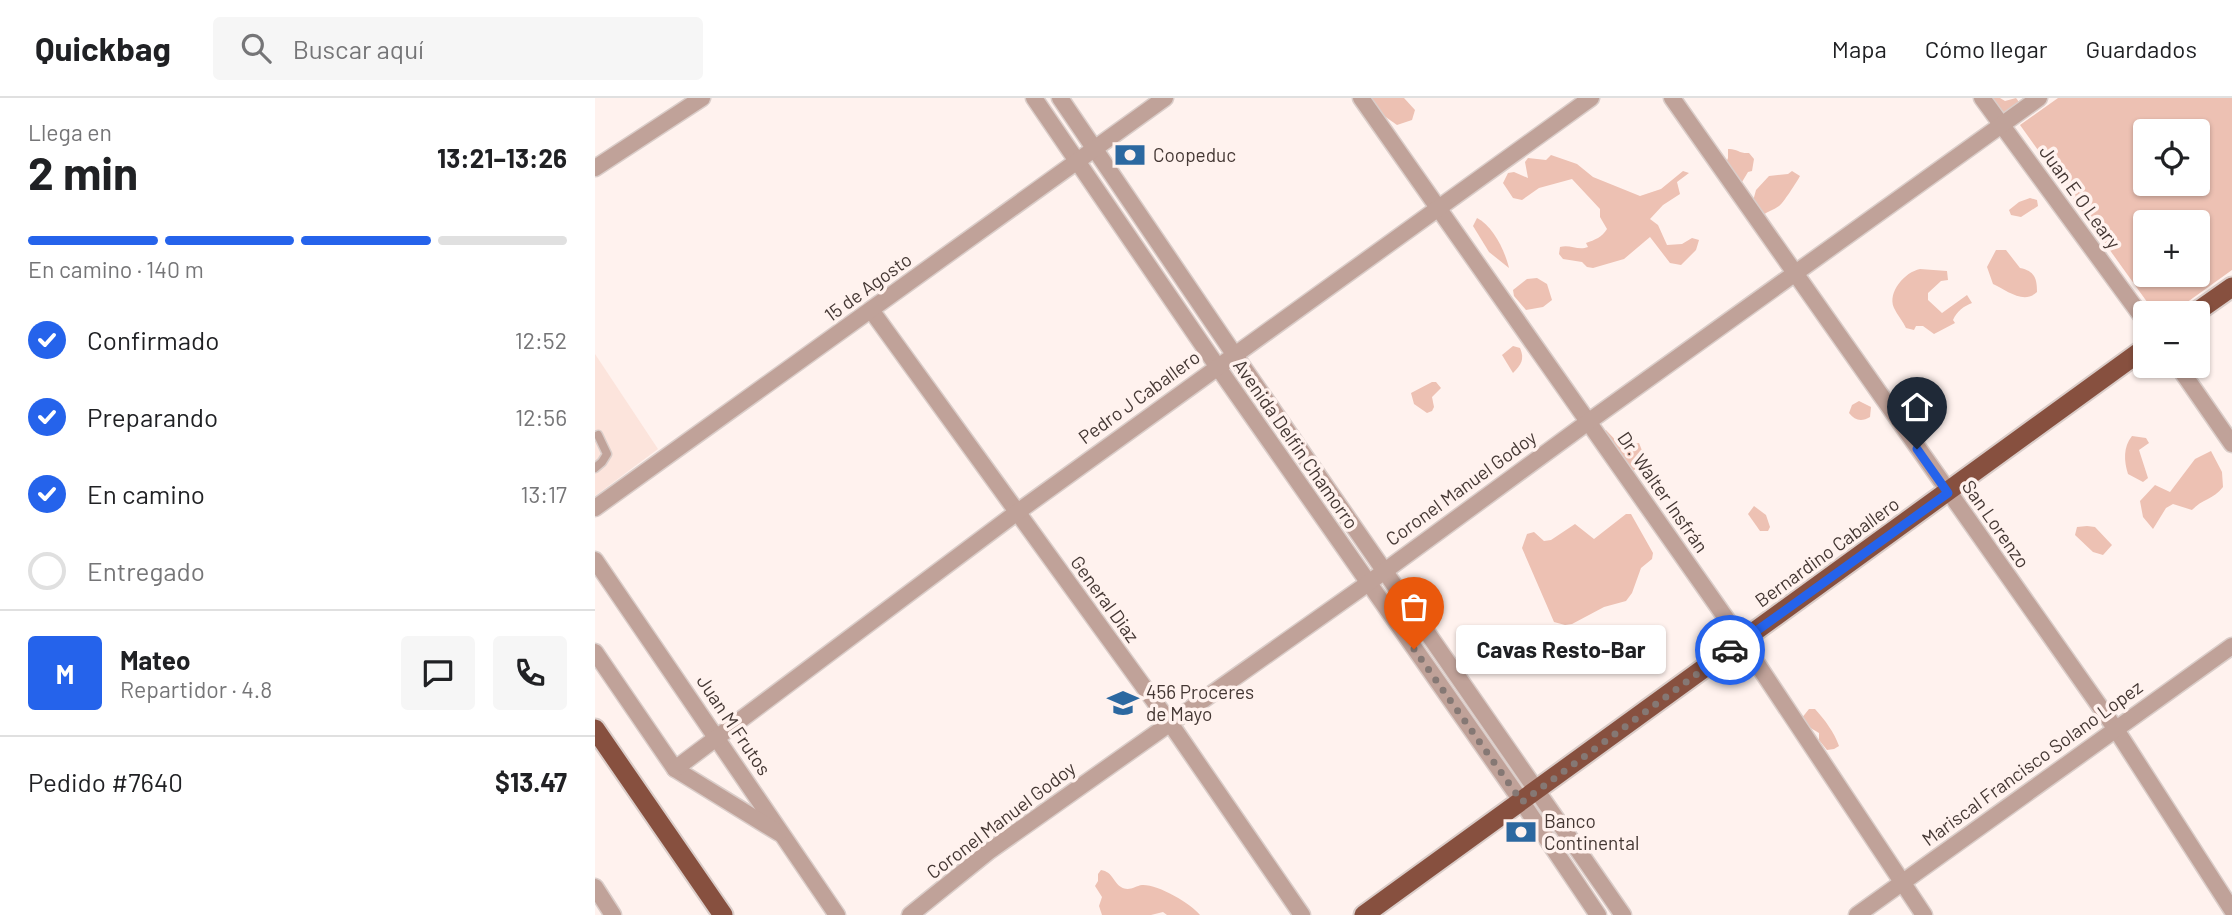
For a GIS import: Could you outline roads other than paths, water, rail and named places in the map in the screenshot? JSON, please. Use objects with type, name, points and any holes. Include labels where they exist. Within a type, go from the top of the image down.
[{"type":"highway","points":[[2210,302],[2232,287]]},
{"type":"highway","name":"Bernardino Caballero","points":[[1364,915],[2133,357]]},
{"type":"highway","points":[[595,729],[723,915]]},
{"type":"highway","points":[[595,749],[708,915]]},
{"type":"street","points":[[595,168],[702,98]]},
{"type":"street","name":"Avenida Delfin Chamorro","points":[[1034,98],[1598,915]]},
{"type":"street","name":"Avenida Delfin Chamorro","points":[[1060,98],[1623,915]]},
{"type":"street","name":"15 de Agosto","points":[[595,508],[1165,98]]},
{"type":"street","name":"Dr. Walter Insfrán","points":[[1361,98],[1742,641],[1924,915]]},
{"type":"street","name":"Pedro J Caballero","points":[[675,769],[1016,513],[1591,98]]},
{"type":"street","name":"San Lorenzo","points":[[1672,98],[2115,728],[2232,910]]},
{"type":"street","name":"Juan E O Leary","points":[[1982,98],[2133,304]]},
{"type":"street","name":"Coronel Manuel Godoy","points":[[910,915],[988,852],[1367,584],[2039,98]]},
{"type":"street","name":"General Diaz","points":[[871,310],[1170,723],[1302,915]]},
{"type":"street","points":[[2186,378],[2232,444]]},
{"type":"street","name":"Juan M Frutos","points":[[595,560],[837,915]]},
{"type":"street","name":"Mariscal Francisco Solano Lopez","points":[[1857,915],[2232,646]]},
{"type":"street","points":[[595,652],[675,769],[783,836]]},
{"type":"street","points":[[595,887],[613,915]]},
{"type":"lane","points":[[595,468],[607,454],[598,435]]},
{"type":"place","name":"Coopeduc","points":[[1130,155]]},
{"type":"place","name":"Cavas Resto-Bar","points":[[1414,649]]},
{"type":"place","name":"456 Proceres de Mayo","points":[[1123,703]]},
{"type":"place","name":"Banco Continental","points":[[1521,832]]}]
